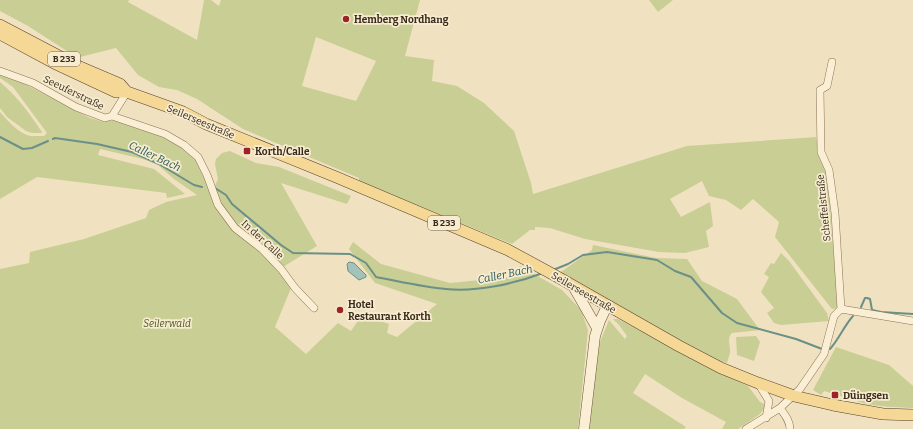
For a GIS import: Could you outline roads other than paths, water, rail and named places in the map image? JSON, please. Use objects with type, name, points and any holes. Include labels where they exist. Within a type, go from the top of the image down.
[{"type":"main road","name":"Seilerseestraße","points":[[0,25],[80,67],[120,84],[127,92]]},
{"type":"main road","name":"Seilerseestraße","points":[[0,34],[54,63],[116,92],[127,92],[183,112],[206,124],[481,238],[536,265],[678,346],[721,368],[794,396],[883,414],[913,415]]},
{"type":"main road","points":[[573,286],[597,328]]},
{"type":"main road","points":[[584,429],[595,336],[607,306]]},
{"type":"street","name":"Scheffelstraße","points":[[746,429],[780,408],[800,389],[824,354],[834,316],[840,309],[835,213],[829,170],[821,152],[820,90],[827,86],[832,62]]},
{"type":"street","name":"Seeuferstraße","points":[[0,71],[33,83],[76,107],[105,118],[112,116],[127,92]]},
{"type":"street","name":"In der Calle","points":[[112,116],[165,134],[184,145],[198,157],[218,205],[235,228],[262,249],[314,308]]},
{"type":"street","points":[[840,309],[913,321]]},
{"type":"street","points":[[758,383],[769,401],[766,418]]},
{"type":"street","points":[[780,408],[790,424],[790,429]]},
{"type":"water","points":[[349,262],[354,263],[366,275],[366,277],[359,280],[348,271],[347,264]]},
{"type":"waterway","name":"Caller Bach","points":[[0,137],[23,149],[32,148],[48,141]]},
{"type":"waterway","name":"Caller Bach","points":[[53,139],[55,138],[97,144],[132,152],[159,164],[194,185],[202,187]]},
{"type":"waterway","name":"Caller Bach","points":[[215,188],[226,195],[232,204],[281,245],[293,253],[350,254],[366,263],[376,277],[428,287],[458,290],[507,284],[543,273]]},
{"type":"waterway","name":"Caller Bach","points":[[553,270],[568,264],[583,255],[607,252],[657,260],[675,271],[691,277],[722,313],[737,323],[796,339],[822,349]]},
{"type":"waterway","name":"Caller Bach","points":[[861,307],[865,298],[867,298],[870,299],[872,310],[913,314]]},
{"type":"waterway","name":"Caller Bach","points":[[830,349],[853,316]]},
{"type":"place","name":"Hemberg Nordhang","points":[[346,19]]},
{"type":"place","name":"Korth/Calle","points":[[247,151]]},
{"type":"place","name":"Hotel Restaurant Korth","points":[[340,310]]},
{"type":"place","name":"Düingsen","points":[[835,395]]},
{"type":"park label","name":"Seilerwald","points":[[167,323]]}]
